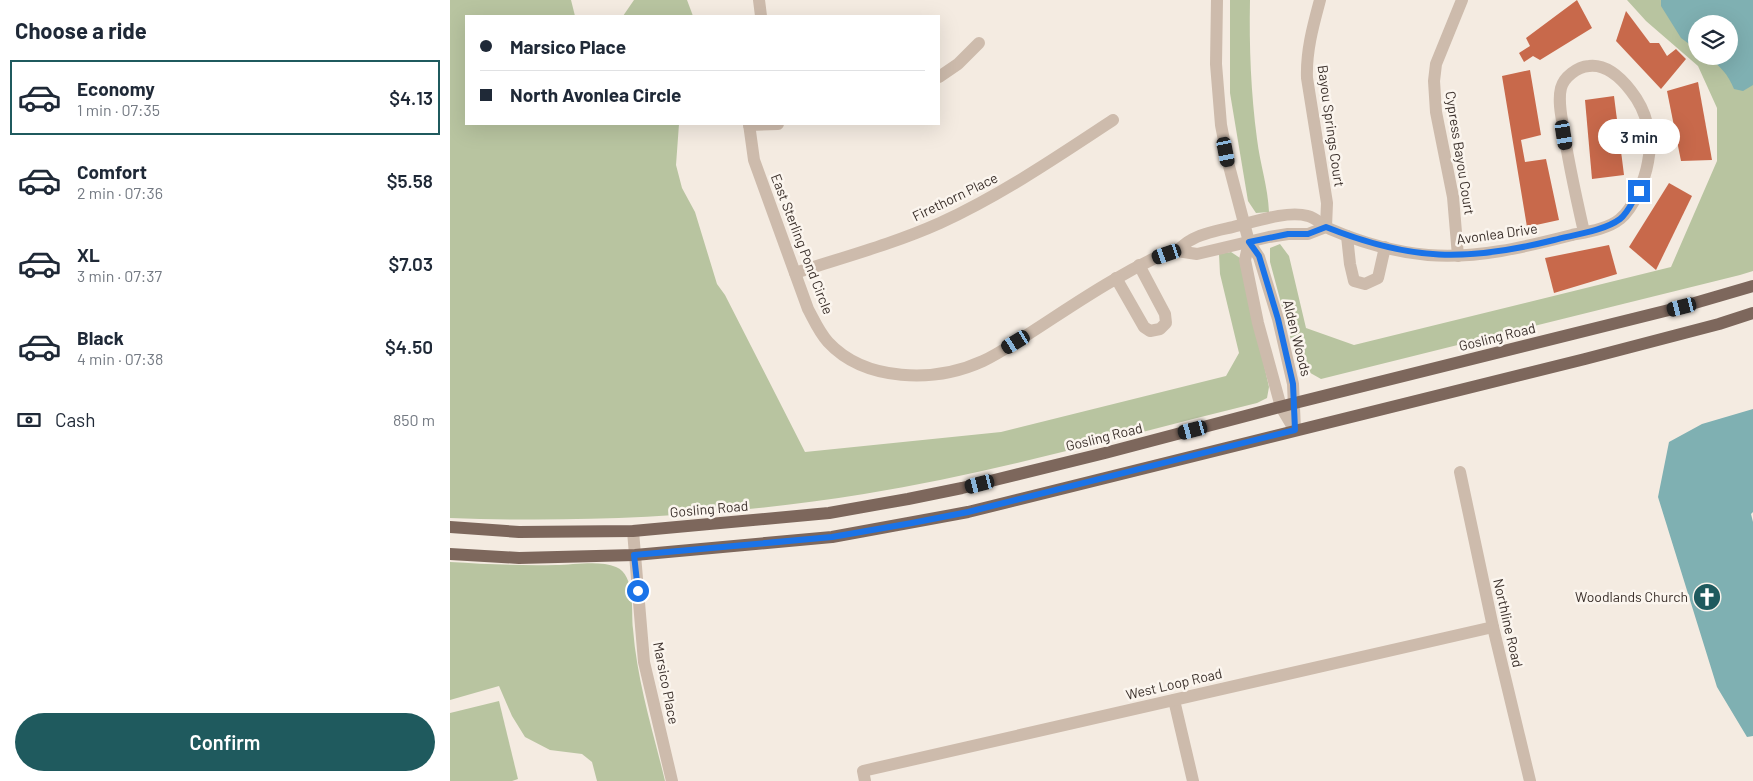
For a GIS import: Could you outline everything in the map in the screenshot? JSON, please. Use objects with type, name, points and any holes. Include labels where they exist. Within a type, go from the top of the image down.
[{"type":"main road","name":"Gosling Road","points":[[450,527],[519,532],[633,531],[829,513],[962,488],[1281,406],[1682,307],[1753,286]]},
{"type":"main road","points":[[450,554],[519,558],[634,555],[832,537],[912,523],[968,512],[1585,359],[1719,324],[1753,313]]},
{"type":"street","points":[[759,0],[761,15]]},
{"type":"street","name":"Alden Woods","points":[[1217,0],[1216,64],[1220,117],[1229,166],[1244,225],[1249,242],[1259,256],[1278,319],[1293,384],[1295,430]]},
{"type":"street","name":"Bayou Springs Court","points":[[1320,0],[1311,31],[1307,78],[1327,203],[1326,227]]},
{"type":"street","name":"Cypress Bayou Court","points":[[1458,256],[1453,197],[1436,112],[1434,81],[1436,64],[1462,0]]},
{"type":"street","points":[[940,76],[958,64],[979,43]]},
{"type":"street","name":"Avonlea Drive","points":[[1244,225],[1289,215],[1309,216],[1326,227],[1347,236],[1384,247],[1428,255],[1458,256],[1502,251],[1584,232],[1601,228],[1620,219],[1639,191],[1646,175],[1649,157],[1649,128],[1641,105],[1624,82],[1611,72],[1600,67],[1588,66],[1577,69],[1564,80],[1560,91],[1570,172],[1584,232]]},
{"type":"street","name":"Firethorn Place","points":[[795,273],[901,238],[941,222],[995,196],[1113,120]]},
{"type":"street","name":"East Sterling Pond Circle","points":[[749,125],[754,160],[808,309],[815,322],[829,343],[843,355],[882,372],[913,375],[951,372],[967,368],[990,358],[1116,278],[1139,266],[1177,251],[1193,238],[1244,225]]},
{"type":"street","points":[[1249,242],[1288,234],[1308,234],[1326,227]]},
{"type":"street","points":[[1347,236],[1354,281],[1365,284],[1378,278],[1384,247]]},
{"type":"street","name":"Alden Woods","points":[[1249,242],[1245,260],[1258,323],[1281,406],[1295,430]]},
{"type":"street","name":"East Sterling Pond Circle","points":[[1177,251],[1197,254],[1249,242]]},
{"type":"street","points":[[1116,278],[1144,327],[1150,331],[1160,329],[1166,323],[1165,314],[1139,266]]},
{"type":"street","name":"Northline Road","points":[[1460,472],[1493,627],[1530,781]]},
{"type":"street","name":"Marsico Place","points":[[633,531],[644,662],[672,781]]},
{"type":"street","name":"West Loop Road","points":[[864,776],[1174,700],[1493,627]]},
{"type":"street","points":[[1174,700],[1193,781]]},
{"type":"green space","points":[[450,0],[571,0],[575,15],[465,15],[465,125],[679,125],[676,165],[682,188],[695,212],[717,284],[725,295],[805,452],[1001,432],[1226,376],[1239,353],[1220,274],[1219,254],[1231,252],[1240,258],[1269,387],[1267,398],[1257,403],[1013,464],[914,485],[813,502],[709,513],[658,516],[554,519],[450,518]]},
{"type":"green space","points":[[634,0],[687,0],[693,15],[624,15]]},
{"type":"green space","points":[[1230,0],[1250,0],[1250,53],[1253,104],[1258,148],[1269,212],[1256,213],[1248,201],[1230,93]]},
{"type":"green space","points":[[1627,0],[1753,0],[1753,271],[1321,379],[1298,366],[1270,262],[1270,248],[1280,244],[1289,256],[1306,328],[1354,345],[1671,267],[1717,161],[1717,108],[1697,65],[1738,65],[1738,15],[1688,15],[1688,57],[1646,21]]},
{"type":"green space","points":[[450,562],[530,565],[594,563],[610,565],[622,571],[630,586],[638,668],[665,781],[597,781],[592,762],[582,754],[550,750],[525,737],[512,716],[499,686],[450,700]]},
{"type":"green space","points":[[499,701],[518,779],[512,781],[450,781],[450,713]]},
{"type":"water","points":[[1661,0],[1753,0],[1753,85],[1743,91],[1734,89],[1718,65],[1738,65],[1738,15],[1688,15],[1688,43],[1681,38],[1661,6]]},
{"type":"water","points":[[1753,409],[1753,512],[1751,514],[1753,522],[1753,736],[1747,737],[1717,687],[1658,497],[1669,442],[1702,424]]},
{"type":"building","points":[[1577,0],[1592,28],[1540,60],[1533,56],[1524,62],[1519,53],[1530,46],[1526,38]]},
{"type":"building","points":[[1626,11],[1650,43],[1659,43],[1667,56],[1676,49],[1686,59],[1661,89],[1616,41]]},
{"type":"building","points":[[1530,70],[1541,135],[1521,140],[1525,162],[1546,159],[1559,220],[1527,227],[1502,76]]},
{"type":"building","points":[[1698,82],[1712,160],[1681,161],[1667,91]]},
{"type":"building","points":[[1614,96],[1624,175],[1592,179],[1585,100]]},
{"type":"building","points":[[1669,183],[1692,196],[1656,270],[1629,247]]},
{"type":"building","points":[[1609,245],[1617,274],[1554,293],[1545,258]]},
{"type":"place","name":"Woodlands Church","points":[[1707,597]]},
{"type":"route","points":[[638,591],[634,555],[832,537],[912,523],[968,512],[1295,430],[1293,384],[1278,319],[1259,256],[1249,242],[1288,234],[1308,234],[1326,227],[1347,236],[1394,250],[1428,255],[1458,256],[1502,251],[1601,228],[1620,219],[1639,191]]}]
